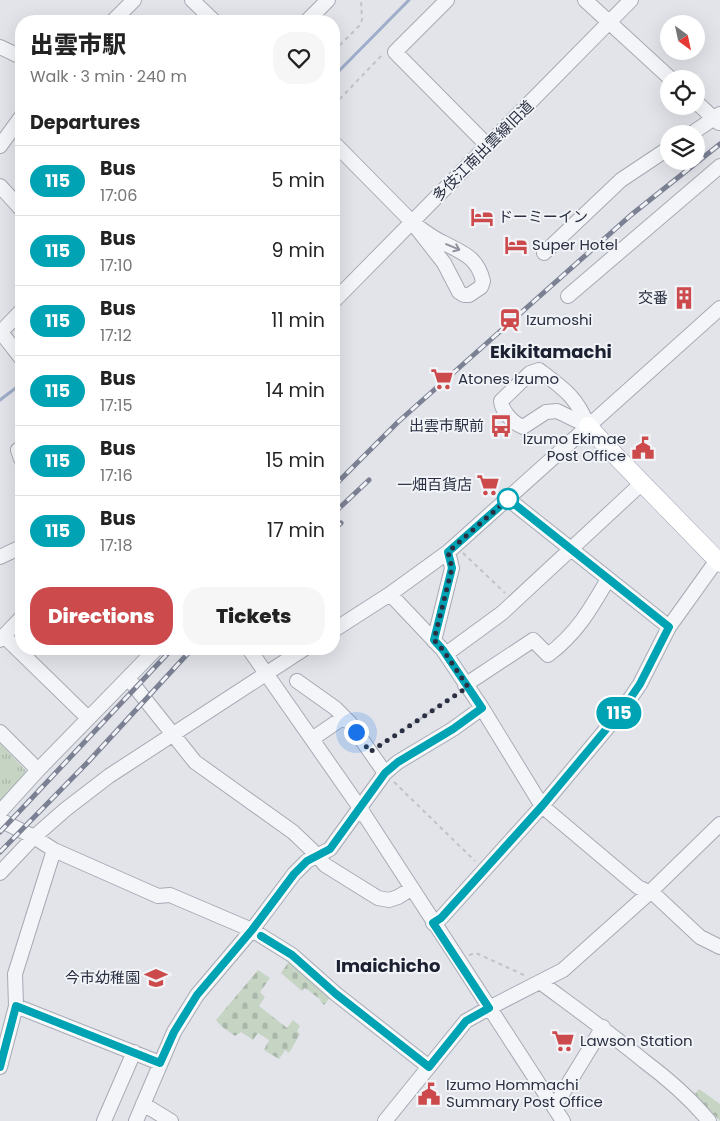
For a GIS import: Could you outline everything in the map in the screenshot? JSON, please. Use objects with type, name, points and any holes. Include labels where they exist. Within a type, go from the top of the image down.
[{"type":"main road","points":[[588,426],[718,561]]},
{"type":"street","points":[[119,15],[134,0]]},
{"type":"street","points":[[192,0],[208,15]]},
{"type":"street","points":[[447,0],[395,52],[488,146]]},
{"type":"street","points":[[585,0],[661,70]]},
{"type":"street","name":"多伎江南出雲線旧道","points":[[340,295],[631,0]]},
{"type":"street","points":[[313,15],[326,1]]},
{"type":"street","points":[[0,47],[15,54]]},
{"type":"street","points":[[705,109],[718,118],[705,125]]},
{"type":"street","points":[[0,146],[15,125]]},
{"type":"street","points":[[340,149],[412,222],[444,263],[459,292],[469,295],[481,287],[483,281],[481,271],[472,259],[462,251],[440,242],[412,222]]},
{"type":"street","points":[[544,252],[621,180],[660,154]]},
{"type":"street","points":[[568,296],[720,166]]},
{"type":"street","points":[[0,186],[15,202]]},
{"type":"street","points":[[340,626],[390,594],[451,549],[720,308]]},
{"type":"street","points":[[15,317],[0,332],[15,351]]},
{"type":"street","points":[[539,370],[564,388],[581,408],[588,426],[557,410],[546,412],[523,427],[516,425],[502,408],[501,401],[530,373],[539,370]]},
{"type":"street","points":[[446,654],[502,613],[642,483]]},
{"type":"street","points":[[508,499],[669,627]]},
{"type":"street","points":[[434,640],[452,568],[451,549]]},
{"type":"street","points":[[0,558],[15,550]]},
{"type":"street","points":[[433,923],[441,918],[542,806],[623,709],[640,684],[669,627],[718,561]]},
{"type":"street","points":[[466,686],[533,640],[548,656],[565,642],[584,619],[608,579]]},
{"type":"street","points":[[390,594],[446,654],[482,708],[542,806],[638,887],[655,895],[700,937],[720,947]]},
{"type":"street","points":[[15,624],[2,638],[15,650]]},
{"type":"street","points":[[20,655],[88,718]]},
{"type":"street","points":[[0,812],[38,770],[150,655]]},
{"type":"street","points":[[254,655],[360,808],[556,1115]]},
{"type":"street","points":[[0,873],[34,837],[66,809],[109,776],[294,655]]},
{"type":"street","points":[[128,678],[195,762],[293,832],[317,854],[325,865],[378,898],[389,900],[398,898],[412,889]]},
{"type":"street","points":[[297,681],[335,708],[344,717],[385,773]]},
{"type":"street","points":[[136,1121],[174,1032],[197,995],[252,930],[294,874],[317,854],[330,849],[385,773],[398,762],[453,729],[482,708]]},
{"type":"street","points":[[312,739],[344,717]]},
{"type":"street","points":[[0,732],[38,770]]},
{"type":"street","points":[[0,820],[34,837],[54,850],[158,896],[170,895],[252,930],[292,955],[336,994],[429,1067]]},
{"type":"street","points":[[385,1121],[466,1021],[562,970],[649,893],[720,824]]},
{"type":"street","points":[[0,1067],[16,1006],[15,974],[54,850]]},
{"type":"street","points":[[540,982],[604,1027],[674,1085],[699,1108],[709,1121]]},
{"type":"street","points":[[16,1006],[160,1063]]},
{"type":"street","points":[[556,1115],[559,1099],[604,1027]]},
{"type":"street","points":[[104,1121],[134,1052]]},
{"type":"street","points":[[143,1104],[171,1121]]},
{"type":"path","points":[[340,45],[360,25],[362,20],[361,0]]},
{"type":"path","points":[[451,549],[514,601]]},
{"type":"path","points":[[370,752],[466,686]]},
{"type":"path","points":[[385,773],[484,870]]},
{"type":"path","points":[[457,959],[476,953],[540,982]]},
{"type":"green space","points":[[0,743],[27,772],[0,802]]},
{"type":"green space","points":[[291,959],[332,995],[324,1005],[321,1000],[305,988],[302,991],[281,973]]},
{"type":"green space","points":[[258,970],[270,978],[260,992],[265,997],[259,1006],[287,1028],[293,1020],[300,1026],[297,1031],[300,1034],[289,1053],[285,1050],[279,1059],[264,1050],[269,1040],[258,1033],[253,1040],[241,1032],[235,1036],[216,1020]]},
{"type":"green space","points":[[699,1089],[720,1104],[720,1121],[695,1094]]},
{"type":"waterway","points":[[340,70],[409,0]]},
{"type":"waterway","points":[[0,400],[15,389]]},
{"type":"railway","points":[[340,480],[398,422],[631,215],[720,144]]},
{"type":"railway","points":[[340,507],[369,480]]},
{"type":"railway","points":[[0,832],[166,655]]},
{"type":"railway","points":[[0,852],[88,762],[186,655]]},
{"type":"bus line","name":"115","points":[[0,1067],[16,1006],[160,1063],[174,1032],[197,995],[252,930],[294,874],[317,854],[330,849],[385,773],[398,762],[453,729],[482,708],[443,650],[434,640],[452,568],[448,552],[508,499],[669,627],[640,684],[623,709],[542,806],[441,918],[433,923],[489,1008],[466,1021],[429,1067],[336,994],[292,955],[261,936]]},
{"type":"place","name":"ドーミーイン","points":[[482,217]]},
{"type":"place","name":"Super Hotel","points":[[516,245]]},
{"type":"place","name":"交番","points":[[684,298]]},
{"type":"place","name":"Izumoshi","points":[[510,320]]},
{"type":"place","name":"Atones Izumo","points":[[442,379]]},
{"type":"place","name":"出雲市駅前","points":[[501,426]]},
{"type":"place","name":"Izumo Ekimae Post Office","points":[[643,448]]},
{"type":"place","name":"一畑百貨店","points":[[488,485]]},
{"type":"place","name":"今市幼稚園","points":[[156,978]]},
{"type":"place","name":"Lawson Station","points":[[563,1041]]},
{"type":"place","name":"Izumo Hommachi Summary Post Office","points":[[429,1094]]},
{"type":"district","name":"Ekikitamachi","points":[[551,352]]},
{"type":"district","name":"Imaichicho","points":[[388,966]]},
{"type":"route","points":[[356,732],[370,752],[468,687],[434,640],[452,568],[448,552],[508,499]]}]
